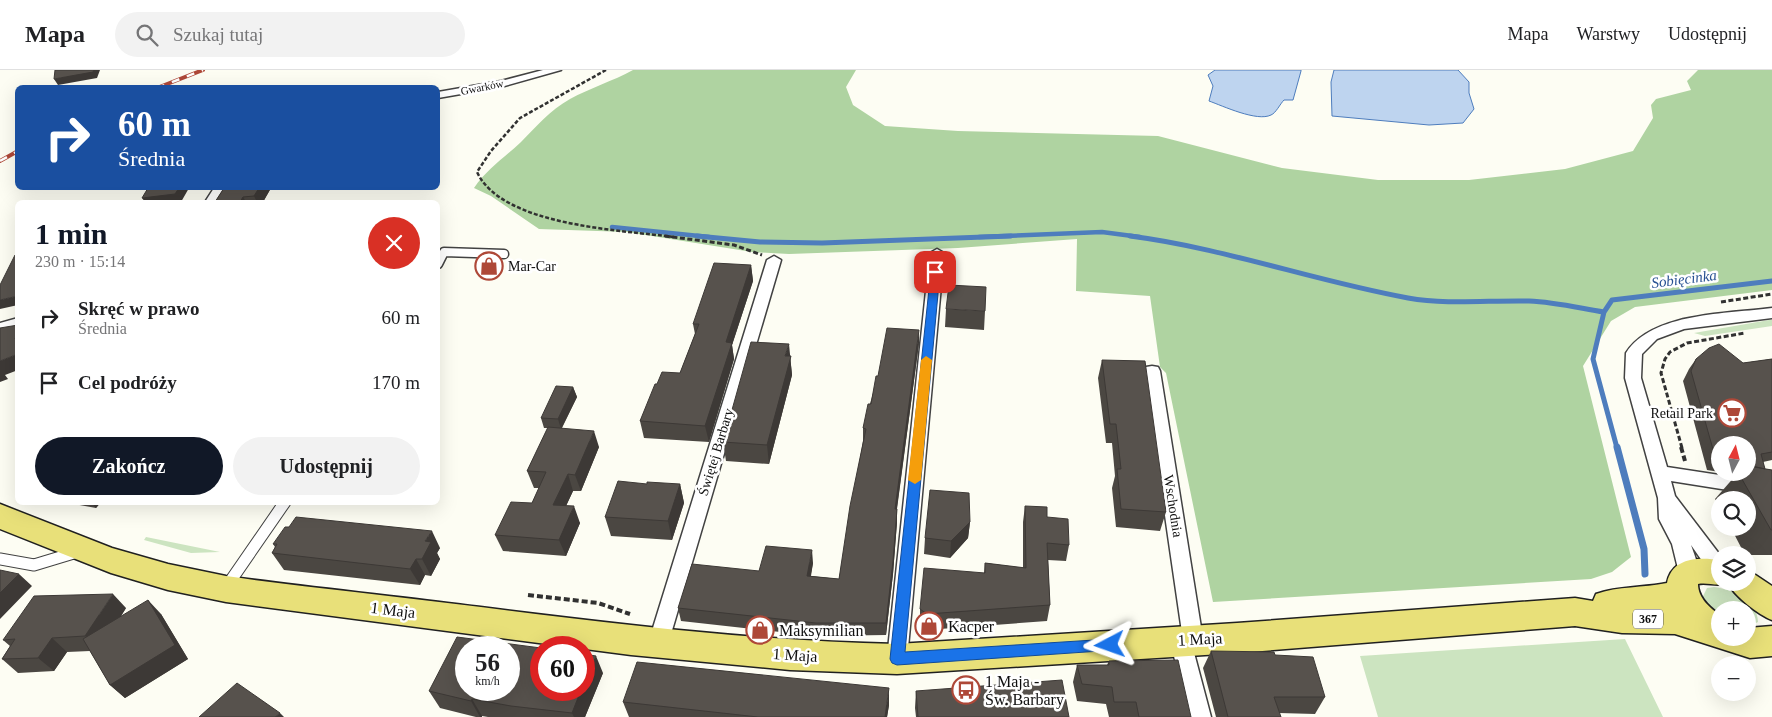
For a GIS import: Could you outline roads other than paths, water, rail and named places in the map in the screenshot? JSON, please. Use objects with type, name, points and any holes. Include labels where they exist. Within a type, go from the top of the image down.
[{"type":"main road","name":"1 Maja","points":[[0,516],[81,551],[226,588],[661,634],[834,658],[897,659],[1575,612],[1605,604],[1644,601],[1684,584]]},
{"type":"main road","name":"367","points":[[1711,572],[1704,571],[1684,584],[1694,614],[1711,626]]},
{"type":"main road","name":"1 Maja","points":[[1575,612],[1622,618],[1675,620],[1711,630]]},
{"type":"main road","points":[[1756,642],[1772,641]]},
{"type":"street","name":"Gwarków","points":[[440,94],[501,84],[556,70]]},
{"type":"street","points":[[897,659],[937,253]]},
{"type":"street","name":"Świętej Barbary","points":[[661,634],[774,260]]},
{"type":"street","points":[[1684,584],[1688,564],[1681,544],[1668,520],[1667,498],[1633,378],[1634,353],[1652,336],[1682,324],[1772,312]]},
{"type":"street","points":[[0,328],[15,324]]},
{"type":"street","name":"Wschodnia","points":[[1152,371],[1187,640]]},
{"type":"street","points":[[1659,472],[1772,490]]},
{"type":"street","points":[[1667,498],[1711,558]]},
{"type":"street","points":[[1187,640],[1200,717]]},
{"type":"lane","points":[[440,260],[444,252],[504,254]]},
{"type":"lane","points":[[226,588],[282,505]]},
{"type":"lane","points":[[0,559],[34,565],[81,551]]},
{"type":"water","points":[[1215,70],[1301,71],[1293,100],[1284,100],[1273,114],[1265,117],[1249,115],[1209,101],[1213,86],[1208,75]]},
{"type":"water","points":[[1334,70],[1458,70],[1469,82],[1469,93],[1474,109],[1463,123],[1429,125],[1332,116],[1331,82]]},
{"type":"waterway","points":[[612,227],[709,237]]},
{"type":"waterway","points":[[979,237],[1102,232],[1140,237]]},
{"type":"waterway","points":[[697,236],[760,242],[822,243],[1011,236]]},
{"type":"waterway","points":[[1130,236],[1200,248],[1338,283],[1408,298],[1453,302],[1539,302],[1604,312]]},
{"type":"waterway","name":"Sobięcinka","points":[[1604,312],[1612,300],[1772,281]]},
{"type":"waterway","points":[[1604,312],[1593,359],[1617,448]]},
{"type":"waterway","points":[[1617,447],[1644,549],[1645,574]]},
{"type":"railway","points":[[165,85],[203,70]]},
{"type":"railway","points":[[0,161],[15,153]]},
{"type":"place","name":"Mar-Car","points":[[489,266]]},
{"type":"place","name":"Retail Park","points":[[1732,413]]},
{"type":"place","name":"Kacper","points":[[929,626]]},
{"type":"place","name":"Maksymilian","points":[[760,630]]},
{"type":"place","name":"1 Maja - Św. Barbary","points":[[966,690]]}]
